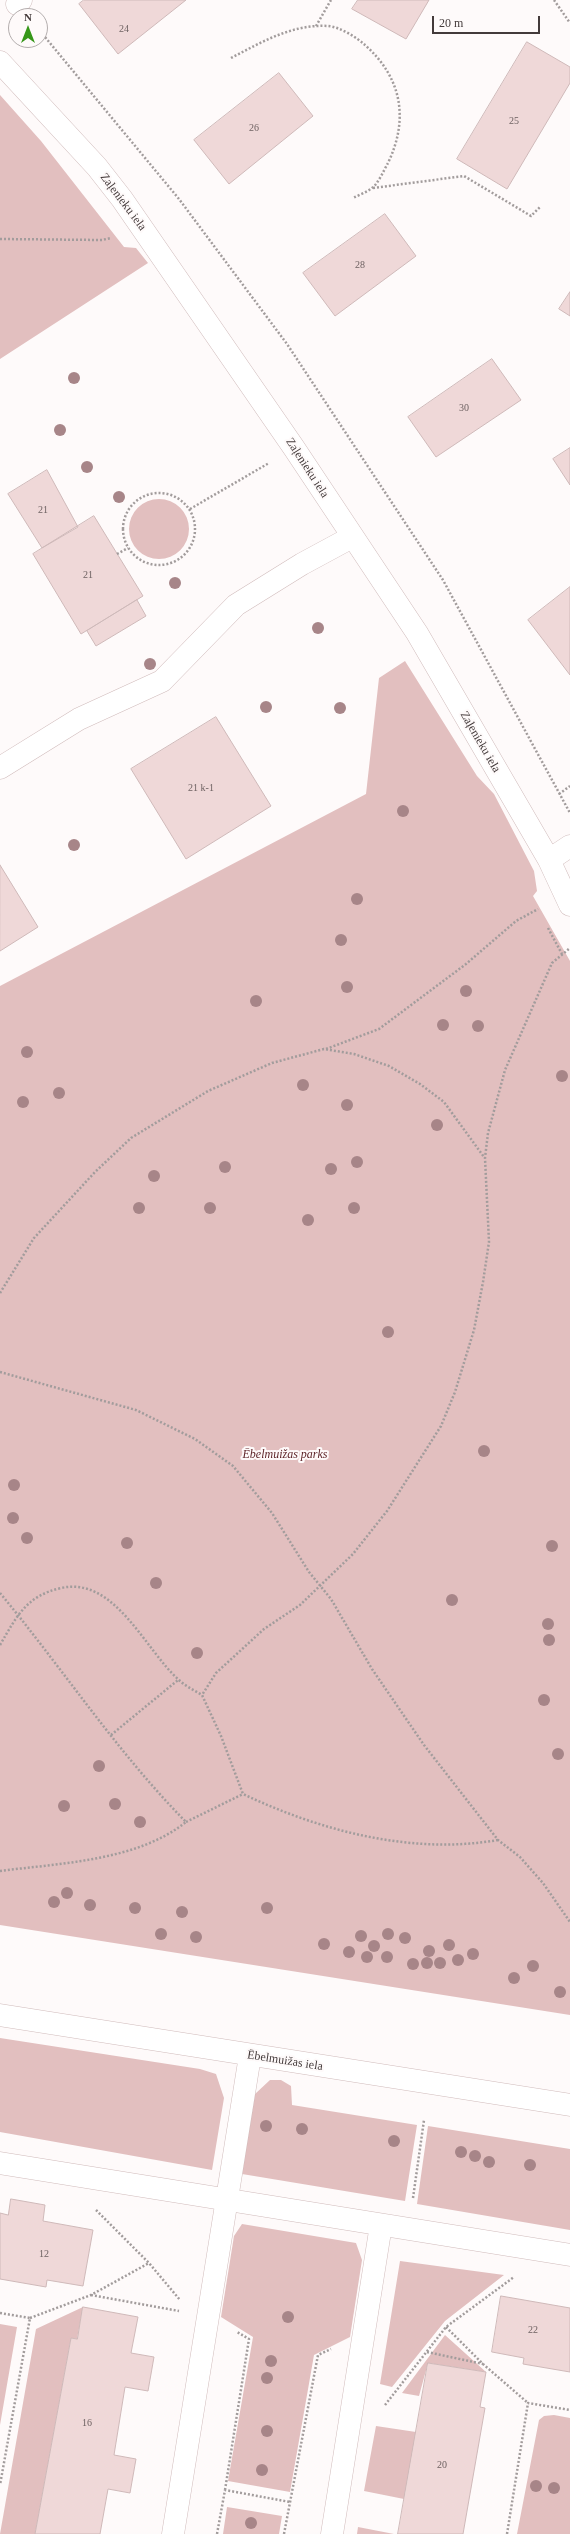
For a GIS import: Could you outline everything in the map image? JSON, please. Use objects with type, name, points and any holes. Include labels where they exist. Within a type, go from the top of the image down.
[{"type":"street","name":"Zaļenieku iela","points":[[0,62],[97,167],[142,227],[294,448],[417,633],[549,860],[570,905]]},
{"type":"street","points":[[0,768],[79,719],[162,681],[236,605],[302,564],[352,537]]},
{"type":"street","points":[[549,860],[570,846]]},
{"type":"street","name":"Ēbelmuižas iela","points":[[0,2014],[250,2056],[570,2105]]},
{"type":"street","points":[[173,2534],[250,2056]]},
{"type":"street","points":[[0,2163],[570,2255]]},
{"type":"street","points":[[332,2534],[381,2225]]},
{"type":"path","points":[[316,26],[331,0]]},
{"type":"path","points":[[554,0],[570,23]]},
{"type":"path","points":[[231,58],[279,33],[316,26],[330,26],[357,38],[377,56],[390,74],[399,101],[400,125],[397,143],[373,188]]},
{"type":"path","points":[[48,41],[179,199],[287,344],[443,580],[570,813]]},
{"type":"path","points":[[353,198],[373,188],[464,176],[531,216],[540,207]]},
{"type":"path","points":[[0,239],[102,240],[120,236],[142,227]]},
{"type":"path","points":[[190,509],[294,448]]},
{"type":"path","points":[[159,493],[171,495],[181,500],[190,509],[194,520],[194,538],[187,553],[178,561],[166,565],[155,566],[144,562],[128,548],[123,534],[123,522],[128,510],[136,501],[146,495],[159,493]]},
{"type":"path","points":[[117,554],[128,548]]},
{"type":"path","points":[[560,794],[570,786]]},
{"type":"path","points":[[0,1293],[34,1238],[95,1172],[131,1138],[208,1091],[272,1063],[324,1049],[379,1029],[466,964],[516,921],[538,909],[542,916]]},
{"type":"path","points":[[545,922],[562,954]]},
{"type":"path","points":[[202,1695],[221,1668],[264,1629],[300,1605],[354,1554],[387,1511],[441,1426],[454,1392],[474,1330],[489,1242],[485,1158],[488,1133],[504,1070],[552,963],[570,948]]},
{"type":"path","points":[[324,1049],[354,1054],[389,1066],[420,1084],[444,1102],[485,1158]]},
{"type":"path","points":[[0,1372],[136,1410],[195,1439],[233,1466],[272,1513],[309,1572],[331,1599],[372,1669],[424,1745],[498,1840],[520,1857],[543,1883],[570,1922]]},
{"type":"path","points":[[0,1646],[17,1614],[42,1593],[74,1585],[94,1590],[112,1603],[178,1680],[202,1695],[221,1736],[242,1794],[306,1821],[385,1840],[467,1846],[498,1840]]},
{"type":"path","points":[[0,1594],[111,1735],[186,1822]]},
{"type":"path","points":[[111,1735],[178,1680]]},
{"type":"path","points":[[0,1872],[126,1852],[170,1835],[186,1822],[242,1794]]},
{"type":"path","points":[[412,2202],[424,2120]]},
{"type":"path","points":[[95,2209],[149,2263],[182,2302]]},
{"type":"path","points":[[0,2313],[30,2318],[91,2295],[149,2263]]},
{"type":"path","points":[[353,2402],[384,2406],[446,2327],[516,2276]]},
{"type":"path","points":[[91,2295],[183,2311]]},
{"type":"path","points":[[208,2317],[250,2339],[217,2534]]},
{"type":"path","points":[[0,2485],[30,2318]]},
{"type":"path","points":[[446,2327],[484,2364],[528,2403],[570,2410]]},
{"type":"path","points":[[284,2534],[318,2355],[338,2346],[362,2344]]},
{"type":"path","points":[[427,2352],[484,2364]]},
{"type":"path","points":[[506,2534],[528,2403]]},
{"type":"path","points":[[225,2490],[290,2502]]},
{"type":"green space","points":[[0,95],[41,141],[124,247],[136,248],[148,263],[0,359]]},
{"type":"green space","points":[[153,499],[165,499],[181,507],[187,517],[189,529],[187,541],[181,551],[165,559],[153,559],[137,551],[129,535],[129,523],[137,507]]},
{"type":"green space","name":"Ēbelmuižas parks","points":[[405,661],[477,776],[494,794],[534,871],[537,891],[533,896],[570,961],[570,2015],[0,1925],[0,986],[366,794],[379,678]]},
{"type":"green space","points":[[0,2038],[200,2069],[216,2074],[224,2098],[212,2170],[0,2132]]},
{"type":"green space","points":[[270,2080],[281,2080],[291,2086],[292,2105],[417,2125],[405,2201],[242,2174],[255,2094]]},
{"type":"green space","points":[[428,2126],[570,2149],[570,2230],[417,2204]]},
{"type":"green space","points":[[242,2224],[356,2243],[362,2260],[350,2337],[314,2355],[290,2492],[228,2481],[253,2337],[221,2317],[234,2236]]},
{"type":"green space","points":[[400,2261],[504,2275],[445,2321],[392,2387],[380,2384]]},
{"type":"green space","points":[[83,2307],[77,2339],[71,2338],[35,2534],[0,2534],[36,2329]]},
{"type":"green space","points":[[0,2324],[17,2327],[0,2425]]},
{"type":"green space","points":[[445,2335],[486,2372],[428,2363],[419,2396],[402,2393]]},
{"type":"green space","points":[[554,2415],[570,2418],[570,2534],[517,2534],[539,2420],[544,2416]]},
{"type":"green space","points":[[376,2426],[416,2432],[404,2499],[364,2491]]},
{"type":"green space","points":[[227,2507],[282,2516],[279,2534],[223,2534]]},
{"type":"green space","points":[[358,2527],[394,2534],[357,2534]]},
{"type":"building","points":[[84,0],[186,0],[118,54],[79,4]]},
{"type":"building","points":[[358,0],[429,0],[406,39],[352,9]]},
{"type":"building","points":[[527,42],[570,67],[570,83],[507,189],[457,159]]},
{"type":"building","points":[[279,73],[313,116],[229,184],[194,140]]},
{"type":"building","points":[[385,214],[416,256],[335,316],[303,273]]},
{"type":"building","points":[[570,292],[570,316],[559,309]]},
{"type":"building","points":[[492,359],[521,400],[436,457],[408,417]]},
{"type":"building","points":[[570,448],[570,485],[553,459]]},
{"type":"building","points":[[47,470],[78,527],[42,548],[8,494]]},
{"type":"building","points":[[94,516],[143,596],[81,634],[33,554]]},
{"type":"building","points":[[570,587],[570,675],[528,620]]},
{"type":"building","points":[[137,600],[146,616],[96,646],[87,631]]},
{"type":"building","points":[[216,717],[271,806],[186,859],[131,769]]},
{"type":"building","points":[[0,865],[38,927],[0,951]]},
{"type":"building","points":[[11,2199],[45,2205],[43,2221],[93,2230],[83,2286],[47,2280],[46,2287],[0,2279],[0,2213],[8,2215]]},
{"type":"building","points":[[501,2296],[570,2308],[570,2372],[523,2364],[524,2358],[492,2352]]},
{"type":"building","points":[[83,2307],[138,2317],[131,2353],[154,2357],[148,2391],[125,2387],[114,2455],[136,2459],[130,2493],[108,2489],[100,2534],[35,2534],[71,2338],[77,2339]]},
{"type":"building","points":[[428,2363],[486,2372],[480,2407],[485,2408],[463,2534],[398,2534]]}]
